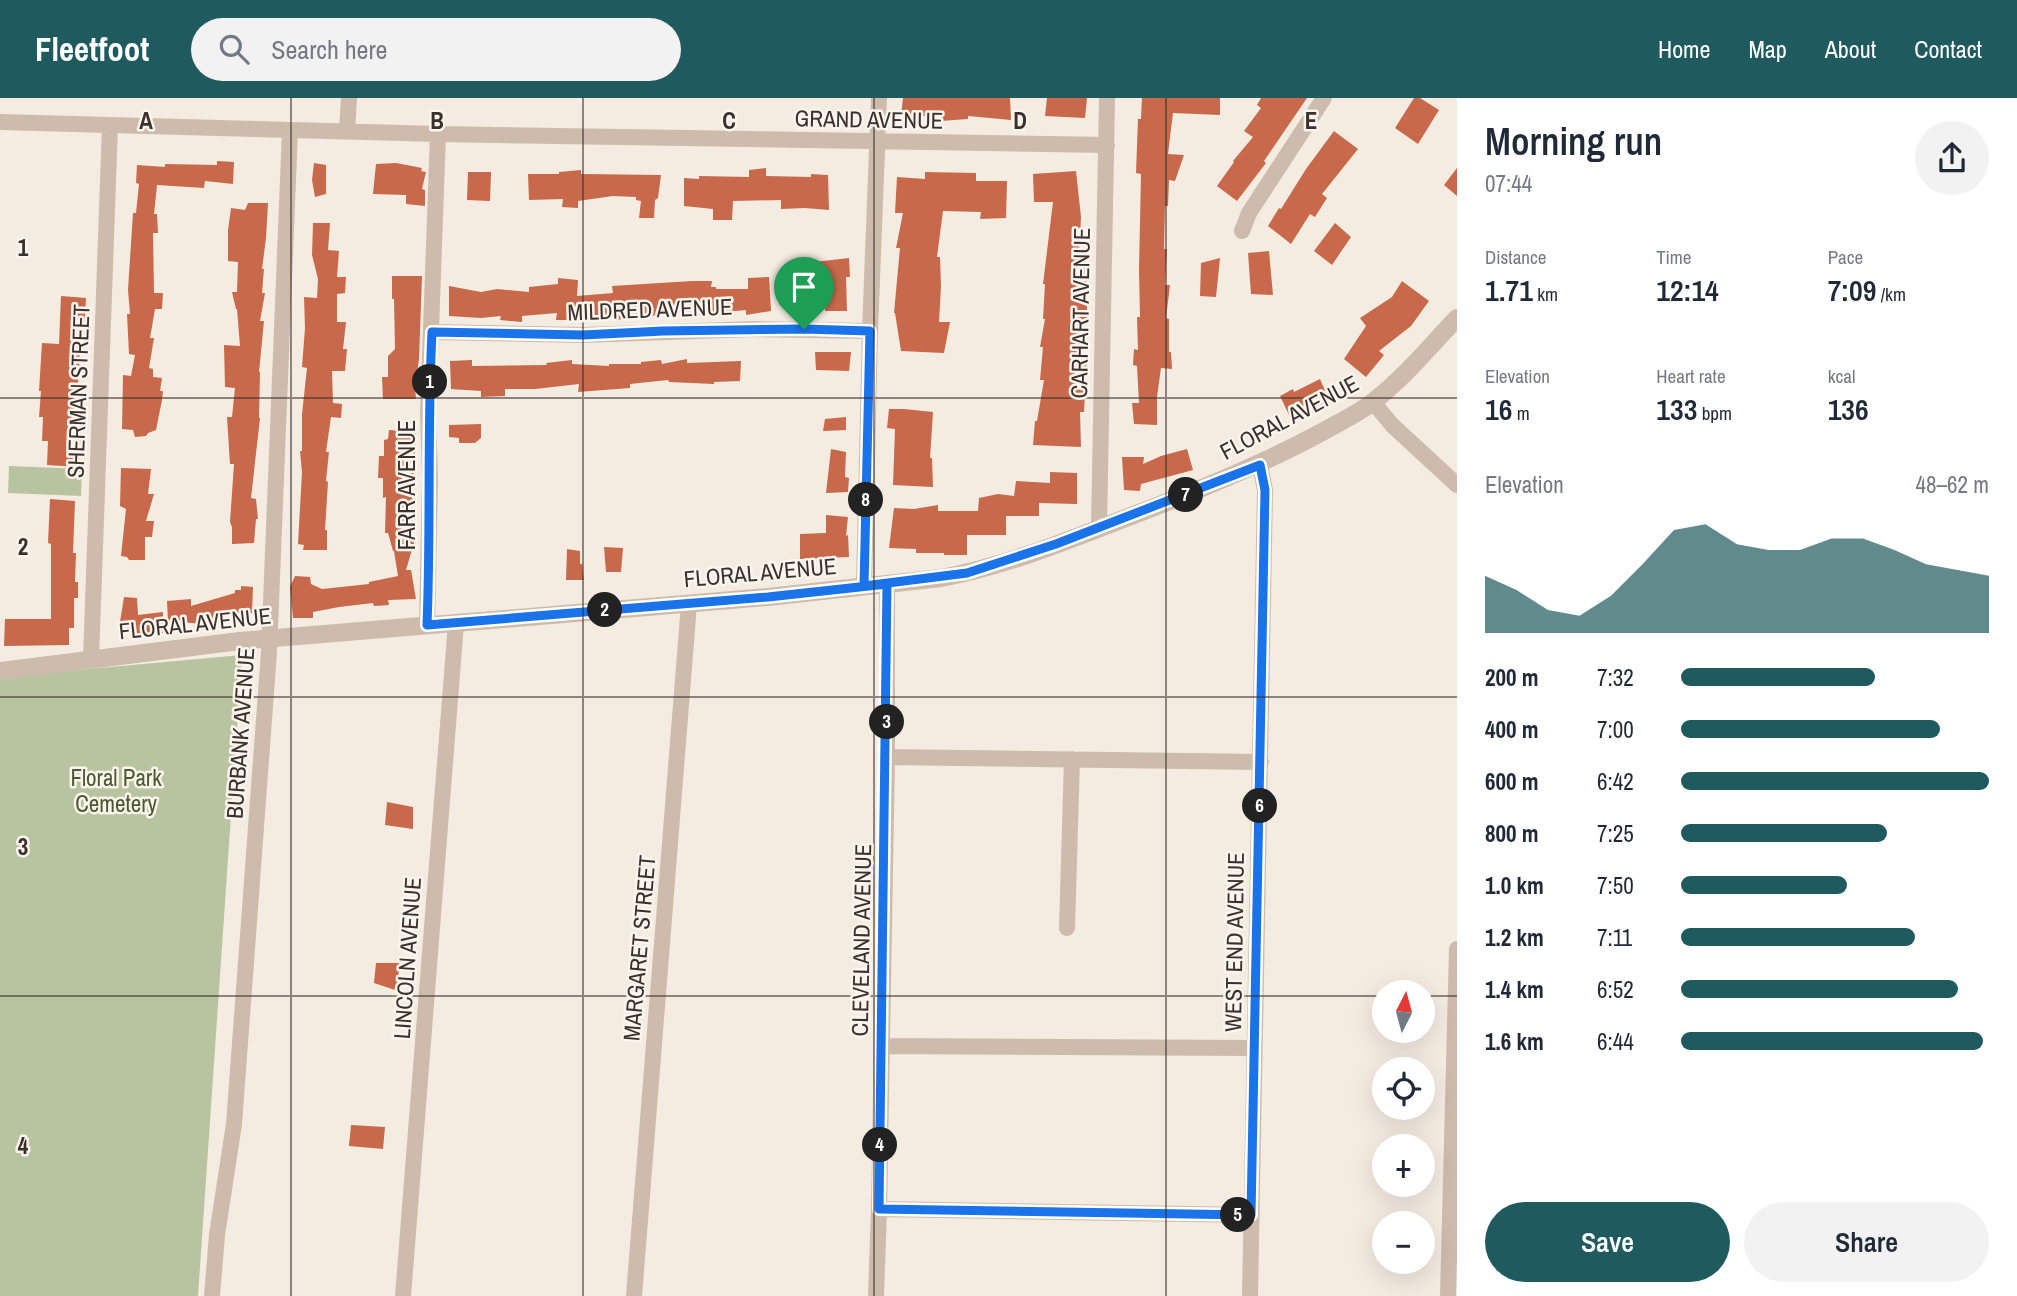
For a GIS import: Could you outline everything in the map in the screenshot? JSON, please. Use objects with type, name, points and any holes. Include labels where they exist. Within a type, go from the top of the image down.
[{"type":"street","points":[[347,131],[349,98]]},
{"type":"street","points":[[864,586],[878,98]]},
{"type":"street","name":"CARHART AVENUE","points":[[1099,528],[1107,98]]},
{"type":"street","points":[[1242,231],[1249,213],[1324,98]]},
{"type":"street","name":"GRAND AVENUE","points":[[0,122],[438,134],[1107,145]]},
{"type":"street","name":"SHERMAN STREET","points":[[91,659],[110,125]]},
{"type":"street","name":"BURBANK AVENUE","points":[[212,1296],[217,1235],[234,1124],[270,638],[290,130]]},
{"type":"street","name":"FARR AVENUE","points":[[427,625],[430,477],[428,412],[438,134]]},
{"type":"street","name":"FLORAL AVENUE","points":[[0,671],[270,638],[689,604],[967,573],[1099,528],[1260,465],[1373,402],[1457,318]]},
{"type":"street","name":"MILDRED AVENUE","points":[[432,332],[583,335],[754,329],[870,331]]},
{"type":"street","points":[[1373,402],[1392,425],[1457,485]]},
{"type":"street","name":"WEST END AVENUE","points":[[1250,1296],[1265,490],[1260,465]]},
{"type":"street","name":"CLEVELAND AVENUE","points":[[876,1296],[887,757],[887,584]]},
{"type":"street","name":"MARGARET STREET","points":[[635,1296],[689,604]]},
{"type":"street","name":"LINCOLN AVENUE","points":[[403,1296],[456,623]]},
{"type":"street","points":[[887,757],[1261,762]]},
{"type":"street","points":[[1067,928],[1072,760]]},
{"type":"street","points":[[1448,1296],[1457,949]]},
{"type":"street","points":[[882,1046],[1254,1048]]},
{"type":"street","points":[[879,1209],[1251,1215]]},
{"type":"green space","points":[[9,466],[82,469],[81,496],[8,493]]},
{"type":"green space","name":"Floral Park Cemetery","points":[[242,655],[198,1296],[0,1296],[0,677]]},
{"type":"building","points":[[903,98],[1010,98],[1011,120],[968,116],[968,119],[940,121],[941,116],[901,116]]},
{"type":"building","points":[[1047,98],[1087,98],[1085,118],[1045,116]]},
{"type":"building","points":[[1142,98],[1220,98],[1220,115],[1173,113],[1168,154],[1184,155],[1175,181],[1169,180],[1168,206],[1165,206],[1165,285],[1170,285],[1166,318],[1169,319],[1172,369],[1161,368],[1157,425],[1134,424],[1132,403],[1139,403],[1137,366],[1133,365],[1134,349],[1138,350],[1137,317],[1140,317],[1141,174],[1136,173],[1138,119],[1141,119]]},
{"type":"building","points":[[1261,98],[1307,98],[1264,161],[1266,163],[1237,201],[1217,186],[1253,137],[1244,131],[1261,108],[1257,105]]},
{"type":"building","points":[[1414,98],[1420,98],[1439,110],[1418,144],[1395,128]]},
{"type":"building","points":[[1334,131],[1358,149],[1322,194],[1327,198],[1315,217],[1310,214],[1291,244],[1268,226]]},
{"type":"building","points":[[217,161],[234,162],[233,184],[205,181],[204,188],[157,185],[154,214],[157,214],[158,233],[153,233],[154,293],[163,293],[162,309],[155,309],[149,368],[153,369],[153,377],[162,378],[160,391],[163,391],[156,430],[146,436],[135,437],[133,430],[122,429],[123,375],[131,376],[135,355],[129,354],[127,314],[130,314],[128,290],[133,213],[136,213],[139,184],[136,183],[137,165],[217,165]]},
{"type":"building","points":[[314,163],[326,165],[326,194],[315,197],[312,180]]},
{"type":"building","points":[[396,163],[422,168],[421,171],[426,172],[422,189],[425,190],[425,206],[406,204],[406,195],[373,194],[376,164]]},
{"type":"building","points":[[766,168],[766,176],[828,175],[829,210],[781,209],[781,200],[733,201],[732,220],[713,220],[713,209],[684,206],[684,178],[749,177],[749,170]]},
{"type":"building","points":[[1457,168],[1457,196],[1444,185]]},
{"type":"building","points":[[581,170],[581,174],[661,175],[654,218],[639,218],[641,201],[636,200],[636,197],[613,196],[578,201],[578,208],[562,207],[563,199],[529,200],[528,174],[559,174]]},
{"type":"building","points":[[1076,171],[1081,217],[1079,257],[1087,257],[1088,322],[1084,321],[1081,354],[1087,354],[1084,412],[1080,412],[1081,447],[1033,445],[1044,380],[1040,380],[1043,347],[1040,347],[1045,319],[1043,284],[1053,202],[1034,202],[1033,174]]},
{"type":"building","points":[[468,172],[491,172],[490,201],[467,200]]},
{"type":"building","points":[[925,172],[976,173],[976,181],[1007,181],[1006,218],[980,219],[981,212],[943,211],[937,257],[940,257],[941,286],[939,322],[950,322],[944,353],[901,351],[894,313],[900,248],[896,248],[903,213],[895,213],[897,177],[925,179]]},
{"type":"building","points":[[248,203],[268,203],[262,269],[262,293],[265,293],[260,321],[264,321],[259,372],[260,418],[251,498],[256,499],[258,519],[254,543],[232,544],[230,522],[234,464],[230,464],[227,417],[232,417],[235,388],[225,387],[224,345],[240,346],[237,309],[232,292],[237,292],[238,262],[228,261],[228,230],[231,208],[245,210]]},
{"type":"building","points":[[313,223],[330,223],[328,250],[339,251],[337,277],[346,277],[345,293],[337,294],[337,322],[346,322],[343,349],[347,349],[345,371],[332,371],[333,403],[342,404],[341,418],[331,417],[326,452],[329,452],[325,530],[327,550],[303,550],[304,545],[298,544],[302,472],[300,451],[307,368],[302,367],[304,297],[317,298],[318,279],[312,255]]},
{"type":"building","points":[[1335,223],[1351,237],[1332,265],[1314,251]]},
{"type":"building","points":[[1269,251],[1273,295],[1251,294],[1248,253]]},
{"type":"building","points":[[849,258],[850,277],[846,277],[847,311],[825,311],[827,278],[822,278],[823,274],[814,274],[814,262]]},
{"type":"building","points":[[1220,258],[1216,297],[1200,296],[1201,263]]},
{"type":"building","points":[[392,276],[422,276],[419,359],[417,374],[414,374],[416,399],[383,399],[382,377],[388,377],[388,356],[395,349]]},
{"type":"building","points":[[769,277],[771,311],[746,315],[746,310],[694,315],[694,311],[642,317],[642,314],[614,321],[614,317],[556,320],[557,313],[522,316],[522,322],[500,320],[501,316],[449,316],[449,286],[481,292],[497,289],[529,292],[529,287],[558,284],[558,278],[578,280],[577,296],[613,293],[612,286],[692,281],[712,281],[711,287],[716,289],[748,289],[748,278]]},
{"type":"building","points":[[1402,281],[1429,301],[1411,326],[1379,351],[1384,355],[1366,377],[1344,359],[1366,326],[1360,318],[1392,297]]},
{"type":"building","points":[[61,296],[86,298],[77,397],[80,398],[78,421],[82,422],[79,467],[47,465],[48,441],[42,441],[43,417],[39,417],[42,343],[59,344]]},
{"type":"building","points":[[815,352],[851,352],[849,371],[816,370]]},
{"type":"building","points":[[687,359],[687,363],[741,361],[740,381],[714,384],[668,380],[630,384],[630,388],[578,392],[579,384],[505,389],[505,396],[481,397],[481,391],[451,389],[450,361],[472,360],[472,366],[547,365],[546,363],[572,360],[572,364],[609,366],[661,360],[662,364]]},
{"type":"building","points":[[1320,379],[1330,402],[1290,417],[1280,396]]},
{"type":"building","points":[[889,409],[933,412],[930,458],[933,487],[893,485],[895,429],[887,428]]},
{"type":"building","points":[[846,417],[846,430],[823,431],[825,419]]},
{"type":"building","points":[[481,424],[481,438],[475,443],[459,443],[459,438],[449,437],[449,425]]},
{"type":"building","points":[[389,430],[416,432],[412,536],[416,536],[406,570],[411,570],[416,599],[388,600],[389,605],[374,606],[373,603],[339,607],[313,612],[313,618],[293,618],[290,587],[295,576],[310,577],[311,584],[322,589],[369,584],[398,576],[394,551],[388,533],[385,533],[386,497],[383,498],[383,478],[378,478],[379,456],[384,456],[384,440],[388,439]]},
{"type":"building","points":[[831,449],[846,452],[845,477],[849,478],[848,492],[826,493]]},
{"type":"building","points":[[1187,449],[1193,470],[1141,484],[1140,491],[1124,490],[1122,457],[1144,457],[1143,464]]},
{"type":"building","points":[[121,468],[151,469],[148,494],[154,494],[146,521],[154,521],[152,537],[145,537],[145,560],[129,560],[121,556],[126,509],[120,506]]},
{"type":"building","points":[[1050,472],[1077,473],[1077,504],[1039,503],[1039,516],[1006,516],[1006,535],[967,535],[967,555],[916,553],[916,549],[889,548],[894,508],[914,509],[938,505],[938,511],[978,511],[979,498],[998,494],[1014,496],[1016,481],[1050,483]]},
{"type":"building","points":[[50,499],[75,501],[73,553],[76,553],[75,582],[78,582],[78,598],[74,598],[74,628],[69,628],[69,645],[4,646],[5,619],[51,619],[51,544],[48,543]]},
{"type":"building","points":[[826,515],[848,517],[846,536],[848,535],[849,557],[800,559],[800,534],[826,533]]},
{"type":"building","points":[[604,547],[623,548],[621,572],[606,572]]},
{"type":"building","points":[[567,549],[580,551],[584,580],[566,580]]},
{"type":"building","points":[[241,586],[253,587],[252,613],[221,614],[222,620],[203,624],[168,621],[167,601],[191,599],[191,606],[235,593],[235,590],[241,590]]},
{"type":"building","points":[[124,597],[137,598],[138,615],[163,612],[163,633],[119,634],[118,622]]},
{"type":"building","points":[[387,802],[413,807],[413,829],[385,825]]},
{"type":"building","points":[[376,963],[399,963],[398,991],[374,983]]},
{"type":"building","points":[[351,1125],[385,1127],[383,1149],[349,1146]]},
{"type":"route","points":[[804,329],[870,331],[864,586],[967,573],[1056,544],[1260,465],[1265,490],[1251,1215],[879,1209],[887,757],[887,584],[768,597],[427,625],[430,477],[428,412],[432,332],[583,335],[804,329]]}]
